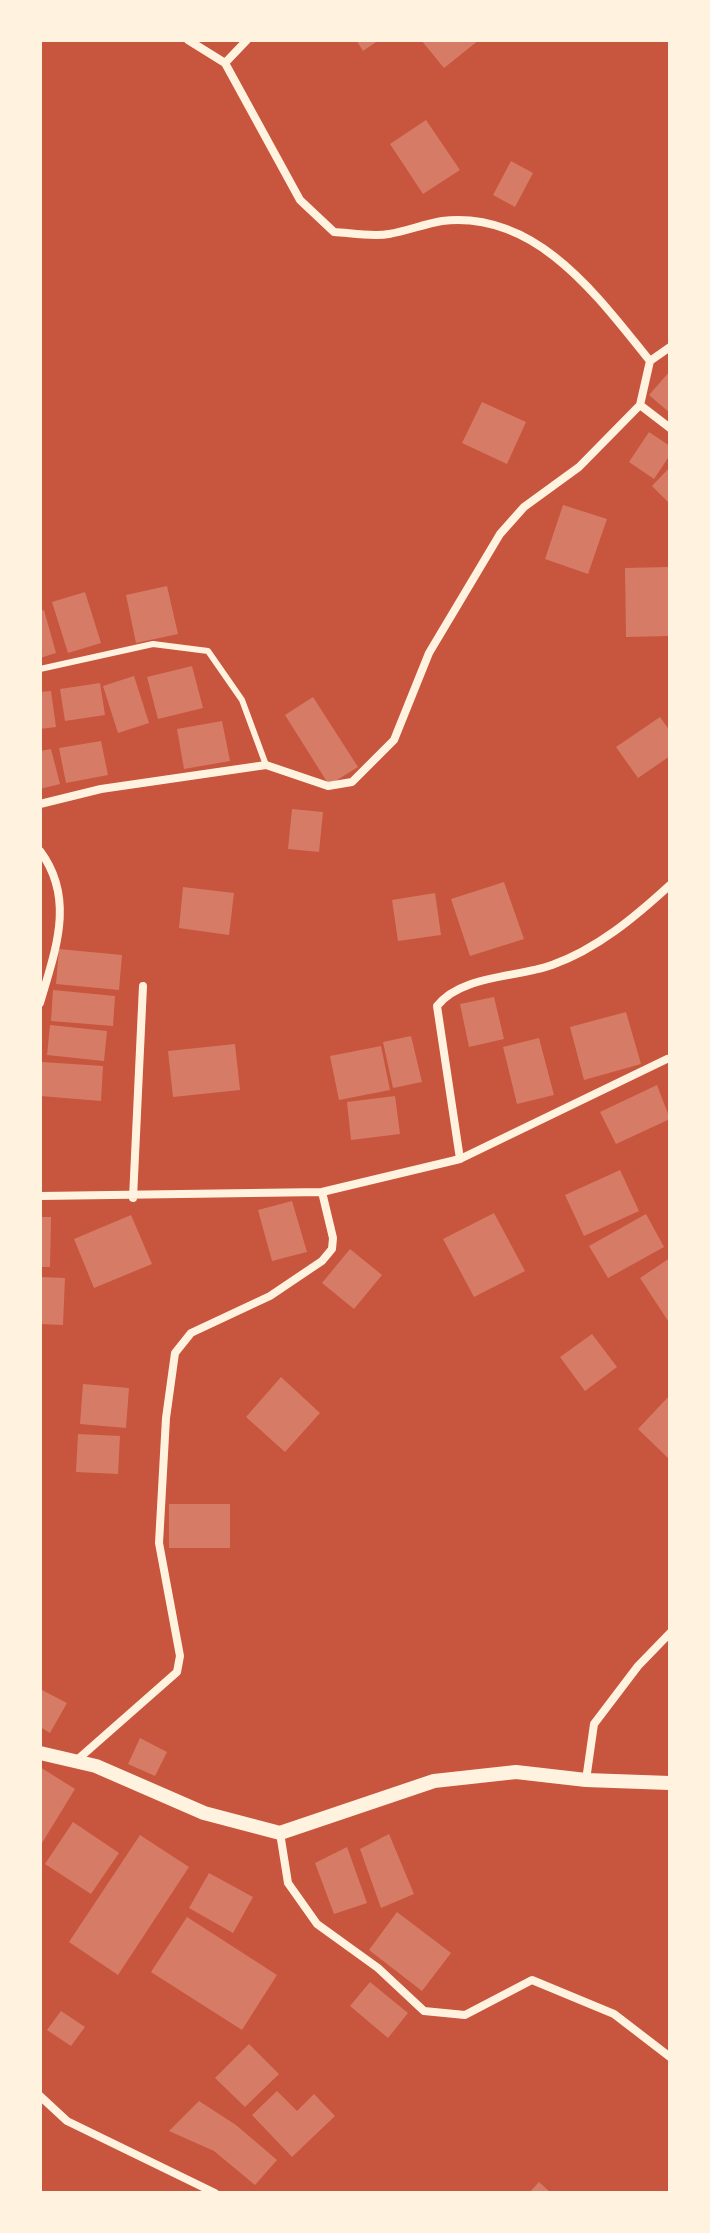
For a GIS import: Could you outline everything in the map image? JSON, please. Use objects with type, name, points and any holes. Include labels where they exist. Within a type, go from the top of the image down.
[{"type":"street","points":[[188,40],[225,63],[300,200],[334,232],[386,235],[443,221],[478,223],[514,231],[584,280],[650,361]]},
{"type":"street","points":[[225,63],[247,40]]},
{"type":"street","points":[[40,804],[101,789],[266,765],[328,786],[352,782],[394,740],[429,653],[500,534],[524,507],[579,467],[640,405],[650,361],[670,347]]},
{"type":"street","points":[[640,405],[670,428]]},
{"type":"street","points":[[40,851],[52,867],[61,902],[61,929],[40,1003]]},
{"type":"street","points":[[460,1159],[437,1006],[451,991],[553,965],[623,927],[670,885]]},
{"type":"street","points":[[133,1198],[143,986]]},
{"type":"street","points":[[40,1196],[133,1198],[322,1192],[460,1159],[667,1059]]},
{"type":"street","points":[[77,1760],[177,1672],[180,1656],[159,1543],[166,1418],[175,1353],[191,1333],[270,1296],[322,1261],[332,1249],[333,1238],[322,1192]]},
{"type":"street","points":[[586,1780],[594,1724],[638,1666],[670,1633]]},
{"type":"street","points":[[40,1753],[77,1760],[204,1813],[280,1833],[434,1781],[516,1772],[586,1780],[670,1783]]},
{"type":"street","points":[[280,1833],[288,1883],[317,1924],[378,1968],[424,2011],[465,2015],[532,1980],[614,2014],[670,2057]]},
{"type":"street","points":[[40,2096],[67,2121],[215,2193]]},
{"type":"lane","points":[[40,669],[153,644],[208,651],[242,700],[266,765]]},
{"type":"building","points":[[356,40],[379,40],[363,51]]},
{"type":"building","points":[[421,40],[479,40],[444,68]]},
{"type":"building","points":[[426,120],[460,170],[423,194],[390,144]]},
{"type":"building","points":[[511,161],[533,173],[515,207],[493,195]]},
{"type":"building","points":[[670,371],[670,413],[649,395]]},
{"type":"building","points":[[482,402],[526,422],[507,464],[462,443]]},
{"type":"building","points":[[649,432],[670,446],[670,455],[654,479],[629,462]]},
{"type":"building","points":[[670,467],[670,504],[652,486]]},
{"type":"building","points":[[563,505],[607,519],[588,574],[545,559]]},
{"type":"building","points":[[668,567],[669,636],[626,637],[625,568]]},
{"type":"building","points":[[167,586],[178,634],[136,643],[126,595]]},
{"type":"building","points":[[85,592],[101,643],[68,653],[52,602]]},
{"type":"building","points":[[44,610],[56,653],[40,658],[40,611]]},
{"type":"building","points":[[192,666],[203,708],[158,719],[147,677]]},
{"type":"building","points":[[134,676],[149,723],[118,733],[103,686]]},
{"type":"building","points":[[100,683],[105,715],[65,721],[60,689]]},
{"type":"building","points":[[51,691],[56,727],[40,729],[40,692]]},
{"type":"building","points":[[313,697],[358,767],[329,785],[285,715]]},
{"type":"building","points":[[660,717],[670,731],[670,756],[638,778],[616,747]]},
{"type":"building","points":[[222,721],[230,761],[184,769],[177,729]]},
{"type":"building","points":[[101,741],[108,775],[66,783],[59,748]]},
{"type":"building","points":[[51,749],[60,784],[40,789],[40,751]]},
{"type":"building","points":[[292,809],[323,812],[319,852],[288,849]]},
{"type":"building","points":[[504,882],[524,939],[470,956],[451,899]]},
{"type":"building","points":[[183,887],[234,893],[229,935],[179,928]]},
{"type":"building","points":[[435,893],[441,935],[398,941],[392,900]]},
{"type":"building","points":[[59,949],[122,955],[119,990],[56,984]]},
{"type":"building","points":[[53,990],[115,996],[113,1026],[51,1021]]},
{"type":"building","points":[[494,997],[504,1039],[469,1047],[460,1004]]},
{"type":"building","points":[[626,1012],[641,1064],[584,1080],[570,1027]]},
{"type":"building","points":[[50,1025],[107,1031],[104,1061],[47,1055]]},
{"type":"building","points":[[411,1036],[422,1082],[393,1088],[383,1042]]},
{"type":"building","points":[[539,1038],[554,1095],[517,1104],[503,1047]]},
{"type":"building","points":[[235,1044],[240,1090],[173,1097],[168,1051]]},
{"type":"building","points":[[381,1046],[390,1090],[339,1100],[330,1056]]},
{"type":"building","points":[[42,1062],[103,1066],[101,1101],[40,1096]]},
{"type":"building","points":[[657,1085],[670,1119],[616,1144],[600,1112]]},
{"type":"building","points":[[395,1096],[400,1134],[351,1140],[347,1102]]},
{"type":"building","points":[[620,1170],[639,1211],[584,1236],[565,1195]]},
{"type":"building","points":[[292,1201],[307,1252],[272,1261],[258,1210]]},
{"type":"building","points":[[494,1213],[525,1271],[474,1297],[443,1239]]},
{"type":"building","points":[[646,1214],[664,1247],[608,1278],[589,1246]]},
{"type":"building","points":[[131,1215],[152,1264],[94,1288],[74,1239]]},
{"type":"building","points":[[40,1217],[51,1217],[50,1267],[40,1267]]},
{"type":"building","points":[[350,1249],[382,1275],[354,1309],[322,1283]]},
{"type":"building","points":[[670,1258],[670,1324],[640,1278]]},
{"type":"building","points":[[40,1277],[65,1278],[63,1325],[40,1324]]},
{"type":"building","points":[[592,1334],[617,1367],[585,1391],[560,1357]]},
{"type":"building","points":[[281,1377],[320,1413],[285,1452],[246,1417]]},
{"type":"building","points":[[83,1384],[129,1388],[126,1428],[80,1424]]},
{"type":"building","points":[[670,1395],[670,1456],[668,1458],[638,1429]]},
{"type":"building","points":[[78,1434],[120,1436],[118,1474],[76,1472]]},
{"type":"building","points":[[169,1504],[230,1504],[230,1548],[169,1548]]},
{"type":"building","points":[[42,1690],[67,1703],[50,1733],[40,1727]]},
{"type":"building","points":[[140,1738],[167,1752],[155,1776],[128,1764]]},
{"type":"building","points":[[40,1767],[75,1789],[42,1843],[40,1841]]},
{"type":"building","points":[[73,1822],[119,1853],[91,1894],[45,1864]]},
{"type":"building","points":[[389,1834],[414,1894],[381,1908],[360,1849]]},
{"type":"building","points":[[140,1835],[189,1867],[118,1975],[69,1942]]},
{"type":"building","points":[[347,1847],[367,1903],[334,1914],[315,1863]]},
{"type":"building","points":[[209,1873],[253,1897],[233,1933],[189,1908]]},
{"type":"building","points":[[397,1912],[451,1953],[422,1991],[369,1950]]},
{"type":"building","points":[[187,1917],[277,1975],[242,2030],[151,1972]]},
{"type":"building","points":[[370,1982],[408,2013],[388,2038],[350,2006]]},
{"type":"building","points":[[61,2011],[85,2027],[71,2046],[47,2030]]},
{"type":"building","points":[[249,2044],[279,2074],[245,2107],[215,2078]]},
{"type":"building","points":[[277,2091],[297,2111],[314,2094],[335,2116],[292,2157],[252,2115]]},
{"type":"building","points":[[199,2101],[236,2125],[277,2160],[255,2185],[214,2151],[169,2131]]},
{"type":"building","points":[[539,2182],[551,2193],[529,2193]]}]
